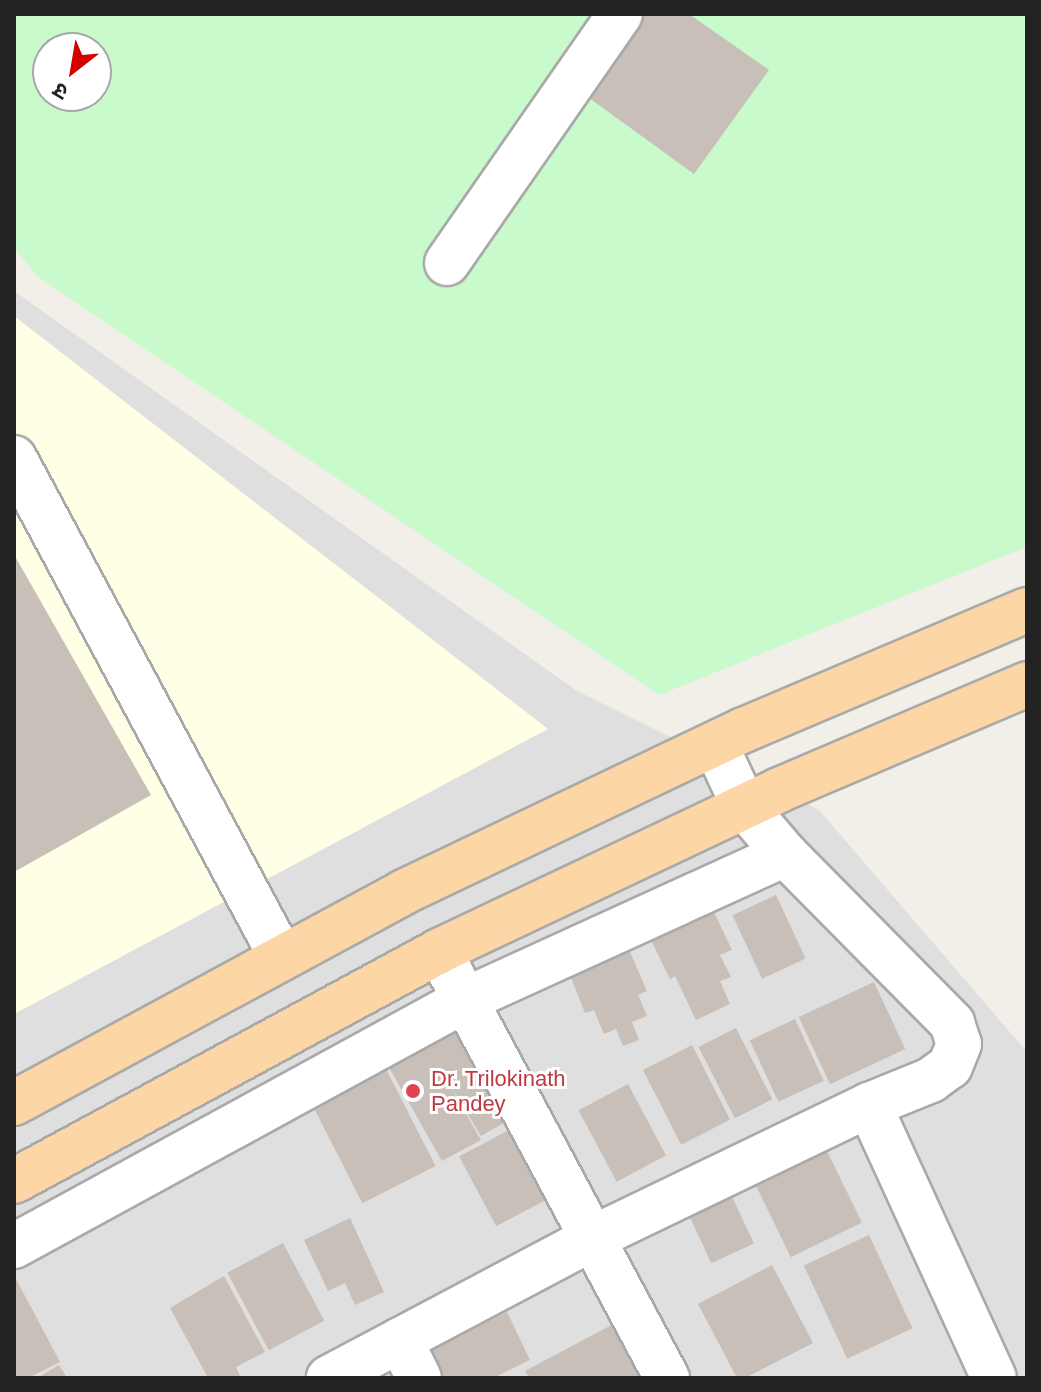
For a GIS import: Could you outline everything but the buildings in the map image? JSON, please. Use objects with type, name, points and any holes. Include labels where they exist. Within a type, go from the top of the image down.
[{"type":"main road","points":[[14,1103],[404,892],[715,744],[1027,610]]},
{"type":"main road","points":[[14,1181],[439,951],[744,806],[1027,684]]},
{"type":"street","points":[[447,263],[620,14]]},
{"type":"street","points":[[14,458],[282,958]]},
{"type":"street","points":[[329,1378],[410,1359],[593,1238],[869,1105],[931,1080],[950,1066],[959,1044],[952,1023],[785,854],[744,806],[715,744]]},
{"type":"street","points":[[14,1246],[465,1000],[785,854]]},
{"type":"street","points":[[439,951],[667,1378]]},
{"type":"street","points":[[869,1105],[994,1378]]},
{"type":"shaded area","points":[[14,291],[577,691],[819,810],[1027,1052],[1027,1378],[14,1378]]},
{"type":"shaded area","points":[[14,316],[548,729],[14,1014]]},
{"type":"green space","points":[[14,14],[1027,14],[1027,547],[659,695],[38,277],[14,248]]},
{"type":"place","name":"Dr. Trilokinath Pandey","points":[[413,1091]]}]
